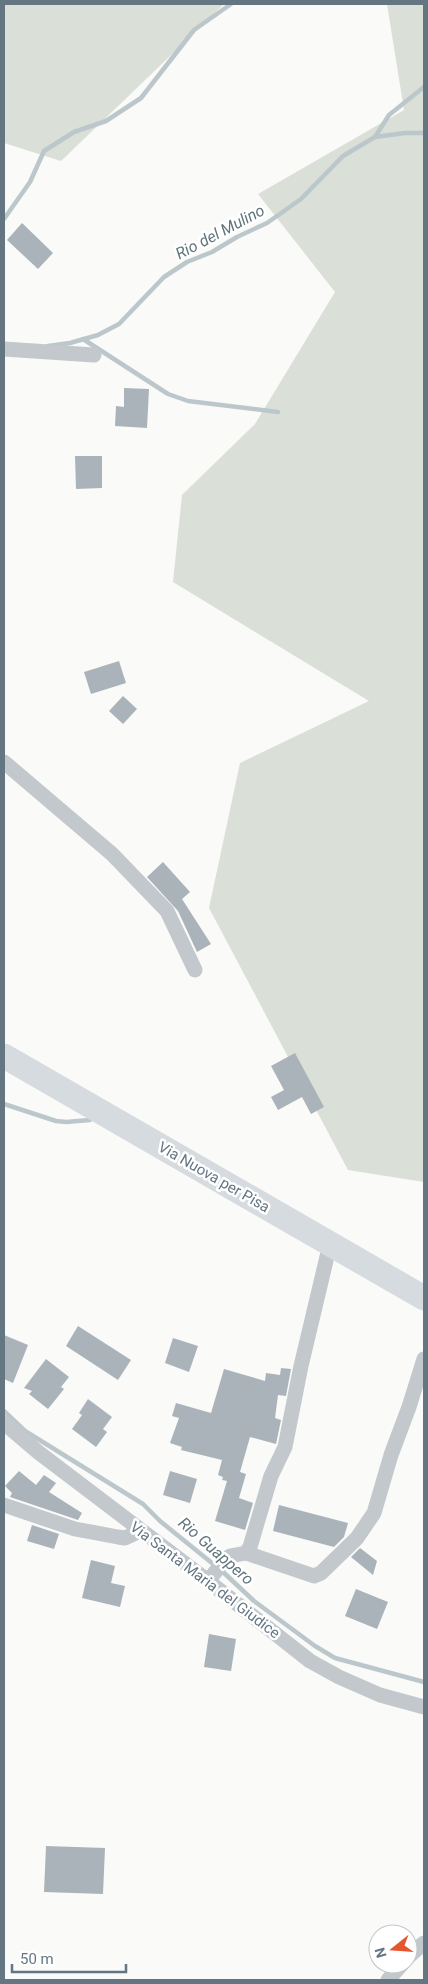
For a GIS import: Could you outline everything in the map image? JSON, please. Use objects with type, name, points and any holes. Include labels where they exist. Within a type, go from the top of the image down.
[{"type":"main road","name":"Via Nuova per Pisa","points":[[4,1056],[424,1298]]},
{"type":"street","points":[[4,349],[94,355]]},
{"type":"street","points":[[4,762],[112,854],[167,911],[195,970]]},
{"type":"street","points":[[246,1553],[250,1548],[271,1476],[285,1448],[301,1366],[330,1244]]},
{"type":"street","points":[[210,1578],[224,1560],[230,1556],[246,1553],[314,1576],[321,1573],[358,1538],[374,1513],[391,1455],[424,1359]]},
{"type":"street","name":"Via Santa Maria del Giudice","points":[[4,1423],[38,1452],[140,1531],[210,1578],[310,1661],[339,1678],[380,1695],[424,1707]]},
{"type":"street","points":[[4,1505],[75,1529],[125,1538],[140,1531]]},
{"type":"shaded area","points":[[4,4],[224,4],[61,161],[4,143]]},
{"type":"shaded area","points":[[387,4],[424,4],[424,1182],[348,1170],[209,908],[240,763],[369,701],[173,582],[182,495],[255,424],[335,292],[258,194],[404,110]]},
{"type":"building","points":[[22,223],[53,253],[38,269],[7,240]]},
{"type":"building","points":[[124,388],[149,389],[147,428],[115,426],[116,406],[124,407]]},
{"type":"building","points":[[75,456],[102,456],[102,488],[76,489]]},
{"type":"building","points":[[119,661],[126,683],[91,694],[84,672]]},
{"type":"building","points":[[123,696],[137,709],[123,724],[109,711]]},
{"type":"building","points":[[163,862],[190,892],[182,899],[211,944],[197,952],[178,911],[147,877]]},
{"type":"building","points":[[295,1053],[324,1107],[311,1114],[302,1097],[278,1110],[271,1097],[284,1090],[271,1066]]},
{"type":"building","points":[[78,1326],[131,1360],[118,1380],[66,1346]]},
{"type":"building","points":[[4,1335],[28,1345],[13,1383],[4,1379]]},
{"type":"building","points":[[173,1338],[198,1346],[189,1372],[165,1363]]},
{"type":"building","points":[[46,1359],[69,1377],[61,1387],[64,1389],[48,1409],[29,1394],[32,1391],[24,1388]]},
{"type":"building","points":[[281,1368],[291,1369],[286,1396],[278,1395],[275,1418],[281,1420],[276,1444],[250,1437],[240,1472],[246,1474],[239,1498],[253,1503],[245,1530],[215,1521],[227,1481],[222,1480],[223,1477],[218,1475],[222,1460],[181,1450],[182,1447],[170,1443],[179,1418],[172,1416],[176,1403],[211,1413],[224,1369],[265,1381],[266,1373],[280,1375]]},
{"type":"building","points":[[88,1399],[112,1417],[103,1429],[107,1432],[96,1447],[72,1429],[82,1415],[79,1413]]},
{"type":"building","points":[[19,1471],[36,1485],[44,1475],[56,1483],[49,1492],[82,1513],[78,1520],[10,1497],[12,1493],[5,1486]]},
{"type":"building","points":[[170,1471],[197,1479],[190,1503],[163,1495]]},
{"type":"building","points":[[279,1505],[348,1523],[344,1537],[334,1547],[273,1531]]},
{"type":"building","points":[[32,1525],[59,1534],[54,1549],[27,1541]]},
{"type":"building","points":[[360,1548],[377,1561],[373,1575],[351,1557]]},
{"type":"building","points":[[91,1560],[115,1566],[111,1583],[125,1586],[120,1607],[82,1598]]},
{"type":"building","points":[[356,1589],[388,1602],[377,1629],[345,1616]]},
{"type":"building","points":[[209,1634],[236,1639],[231,1671],[204,1667]]},
{"type":"building","points":[[46,1846],[105,1848],[103,1894],[44,1892]]},
{"type":"waterway","points":[[4,219],[30,182],[44,151],[74,132],[106,121],[141,98],[194,30],[231,4]]},
{"type":"waterway","name":"Rio del Mulino","points":[[48,346],[70,343],[98,335],[119,324],[164,277],[187,262],[212,252],[237,237],[267,223],[301,199],[343,156],[375,137],[389,115],[424,87]]},
{"type":"waterway","points":[[375,137],[405,133],[424,133]]},
{"type":"waterway","points":[[83,339],[168,394],[188,401],[278,412]]},
{"type":"waterway","points":[[4,1104],[56,1121],[90,1120]]},
{"type":"waterway","name":"Rio Guappero","points":[[4,1411],[25,1431],[143,1504],[160,1521],[223,1572],[254,1601],[315,1646],[335,1658],[424,1682]]}]
